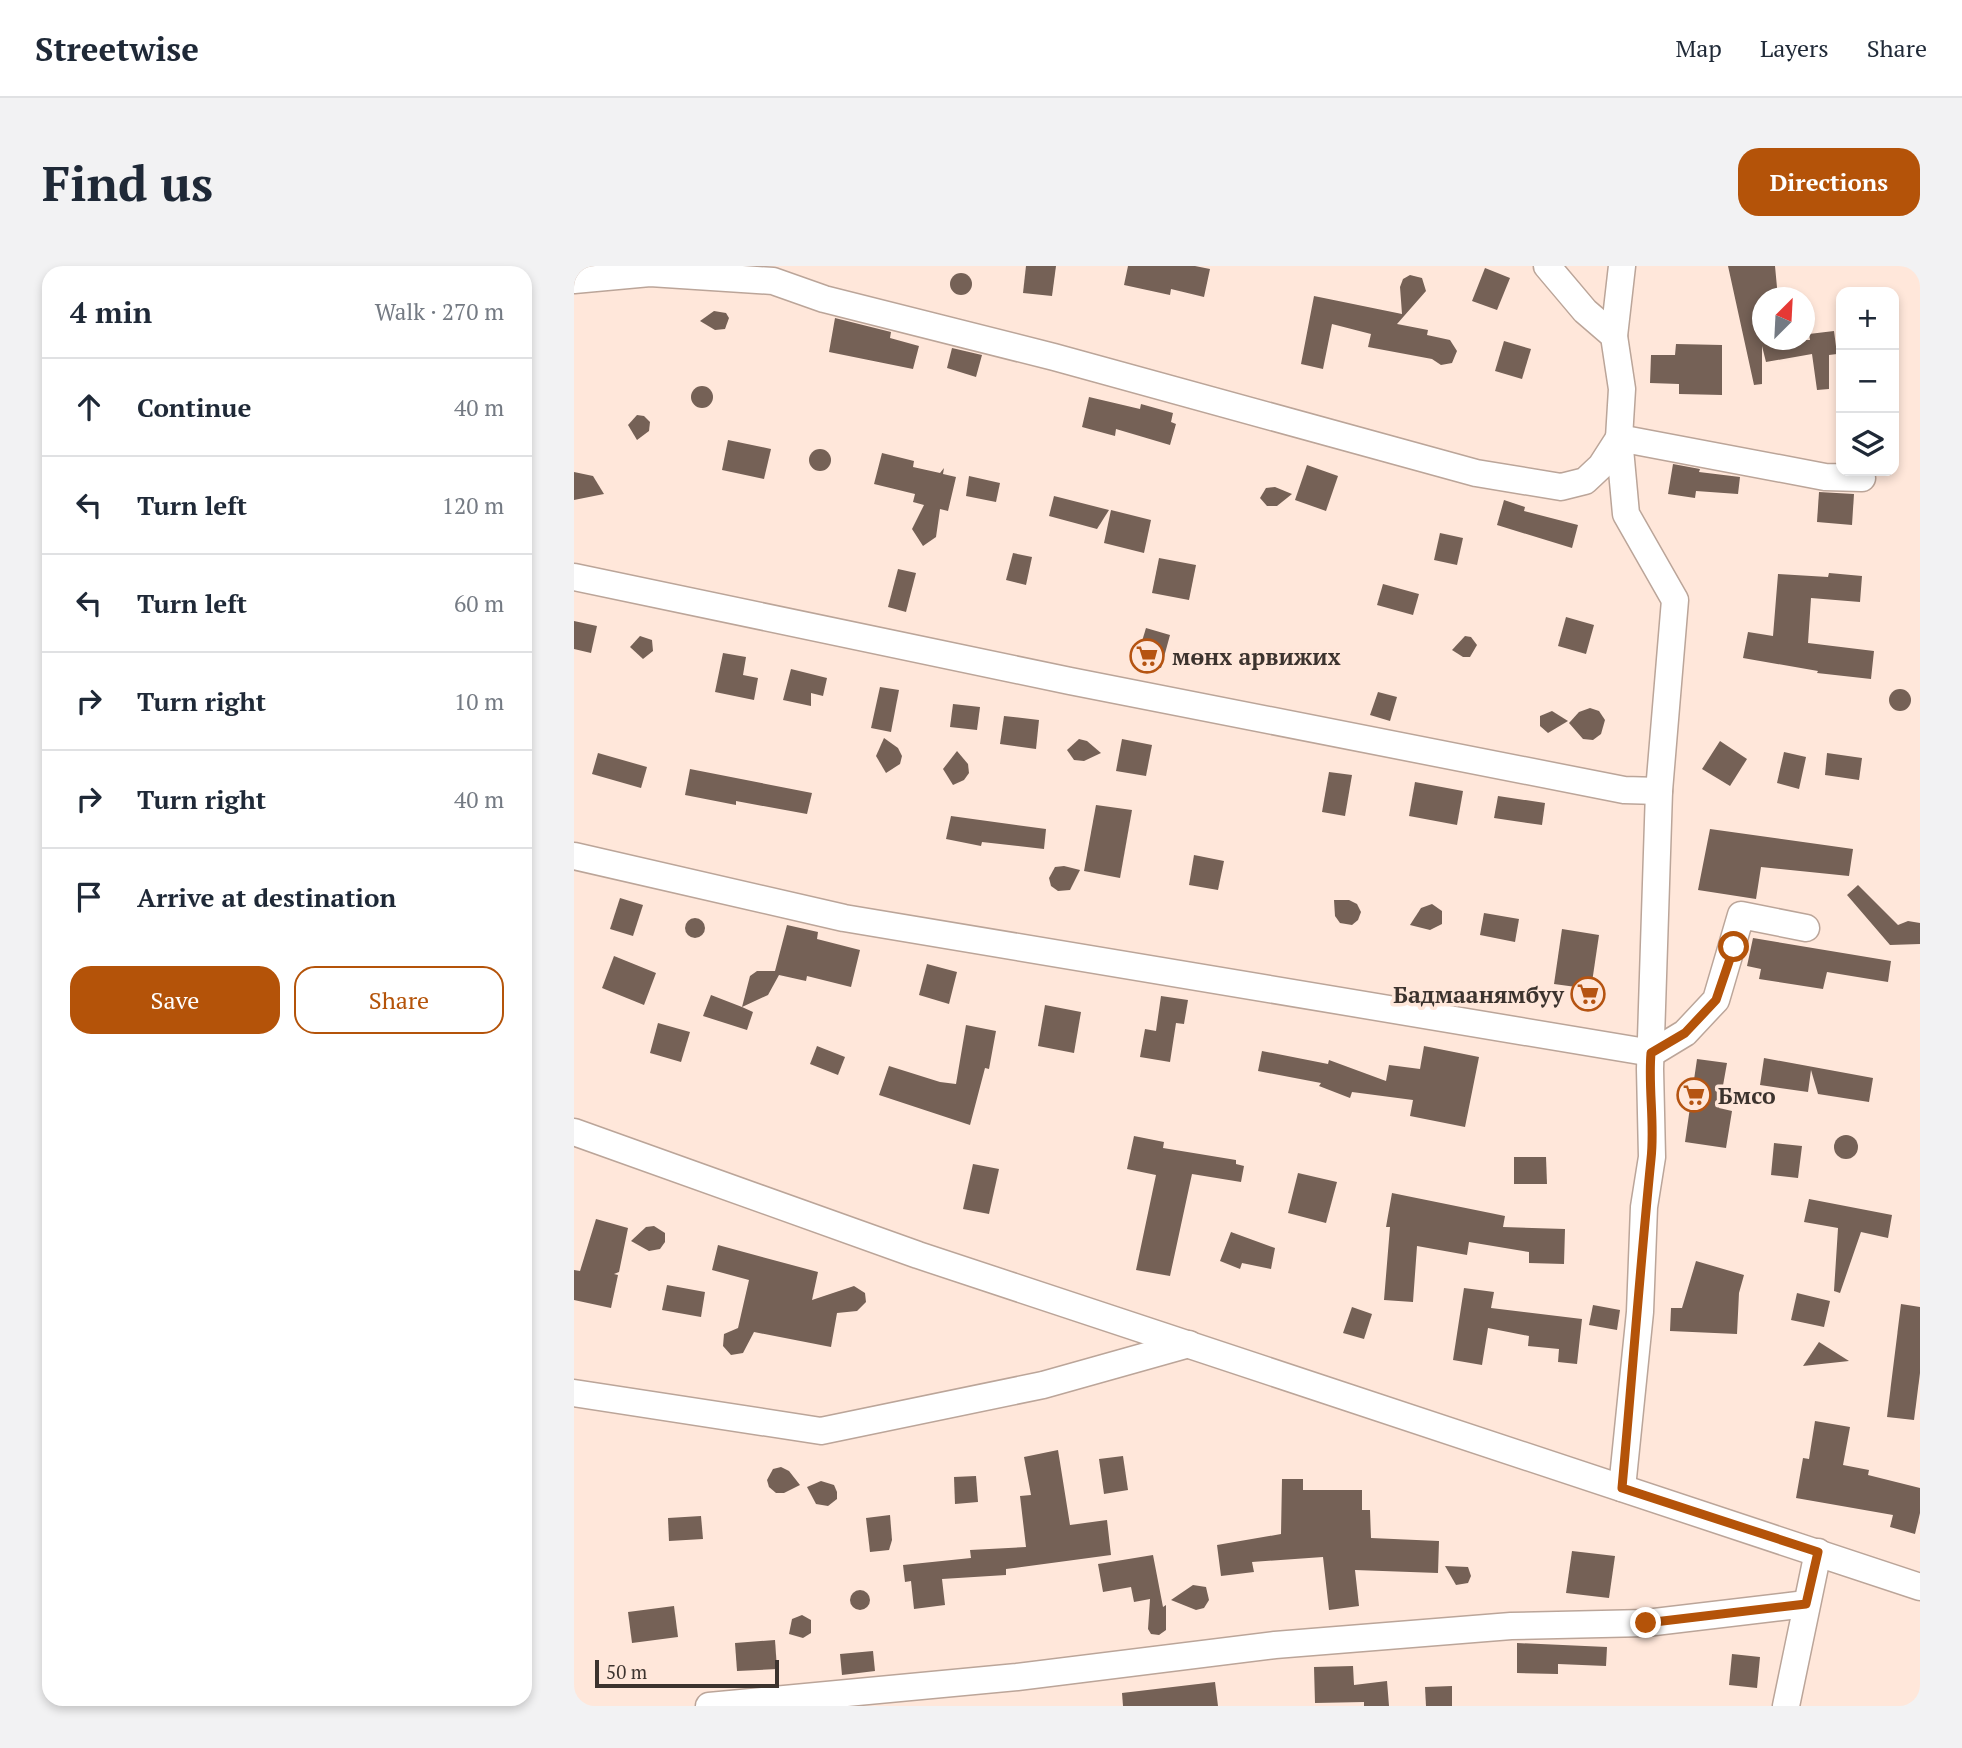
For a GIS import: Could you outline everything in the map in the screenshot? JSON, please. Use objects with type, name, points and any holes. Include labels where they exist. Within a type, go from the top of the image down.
[{"type":"street","points":[[1547,266],[1585,311],[1614,336]]},
{"type":"street","points":[[1622,266],[1614,336],[1622,388],[1619,438],[1626,514],[1675,600],[1659,791],[1651,1053],[1652,1157],[1644,1207],[1640,1312],[1622,1488]]},
{"type":"street","points":[[574,280],[650,273],[773,281],[824,299],[1054,357],[1476,473],[1561,486],[1585,481],[1601,466],[1619,438]]},
{"type":"street","points":[[1619,438],[1825,477],[1862,478]]},
{"type":"street","points":[[574,577],[1083,684],[1624,790],[1659,791]]},
{"type":"street","points":[[574,856],[844,919],[1651,1053],[1685,1033],[1716,1000],[1741,915],[1806,928]]},
{"type":"street","points":[[574,1132],[918,1255],[1920,1587]]},
{"type":"street","points":[[574,1393],[821,1432],[1043,1385],[1189,1344]]},
{"type":"street","points":[[1786,1706],[1818,1552]]},
{"type":"street","points":[[709,1706],[1017,1678],[1275,1645],[1511,1626],[1646,1623],[1806,1604]]},
{"type":"building","points":[[1026,266],[1056,266],[1052,296],[1023,293]]},
{"type":"building","points":[[1128,266],[1195,266],[1210,269],[1204,297],[1171,289],[1170,295],[1124,285]]},
{"type":"building","points":[[1728,266],[1775,266],[1777,287],[1752,287],[1752,350],[1762,350],[1762,384],[1754,385]]},
{"type":"building","points":[[1485,268],[1510,278],[1497,310],[1472,301]]},
{"type":"building","points":[[961,273],[969,276],[972,284],[969,292],[961,295],[953,292],[950,284],[953,276]]},
{"type":"building","points":[[1410,275],[1422,278],[1426,291],[1397,324],[1428,330],[1427,335],[1450,340],[1457,351],[1452,363],[1441,365],[1432,359],[1368,347],[1371,334],[1332,324],[1323,369],[1301,364],[1314,296],[1402,314],[1400,287],[1403,279]]},
{"type":"building","points":[[714,311],[726,313],[729,318],[725,329],[715,330],[700,321]]},
{"type":"building","points":[[835,318],[891,332],[890,338],[919,346],[913,369],[829,352]]},
{"type":"building","points":[[1834,331],[1836,354],[1829,355],[1829,389],[1817,390],[1812,354],[1766,362],[1763,350],[1815,350],[1815,333]]},
{"type":"building","points":[[1504,341],[1531,349],[1522,379],[1495,371]]},
{"type":"building","points":[[1676,344],[1722,345],[1722,395],[1679,394],[1679,384],[1650,383],[1651,355],[1675,355]]},
{"type":"building","points":[[952,348],[982,355],[976,377],[947,368]]},
{"type":"building","points":[[702,386],[710,389],[713,397],[710,405],[702,408],[694,405],[691,397],[694,389]]},
{"type":"building","points":[[1089,397],[1140,409],[1141,404],[1173,413],[1171,422],[1176,424],[1170,445],[1116,429],[1115,436],[1082,427]]},
{"type":"building","points":[[637,415],[644,416],[650,422],[649,431],[637,440],[628,425]]},
{"type":"building","points":[[728,440],[771,449],[764,479],[722,470]]},
{"type":"building","points":[[820,449],[828,452],[831,460],[828,468],[820,471],[812,468],[809,460],[812,452]]},
{"type":"building","points":[[882,453],[914,461],[913,467],[940,473],[944,468],[943,474],[956,477],[948,511],[940,509],[936,537],[923,546],[912,529],[924,505],[913,502],[915,494],[874,484]]},
{"type":"building","points":[[1673,464],[1700,469],[1699,472],[1740,477],[1738,494],[1696,491],[1695,498],[1668,494]]},
{"type":"building","points":[[1307,465],[1338,476],[1326,511],[1295,500]]},
{"type":"building","points":[[574,472],[593,476],[604,494],[574,500]]},
{"type":"building","points":[[969,476],[1000,483],[996,502],[966,496]]},
{"type":"building","points":[[1275,487],[1292,494],[1277,506],[1267,506],[1260,498],[1266,488]]},
{"type":"building","points":[[1819,492],[1854,494],[1852,525],[1817,522]]},
{"type":"building","points":[[1054,496],[1109,510],[1097,529],[1049,516]]},
{"type":"building","points":[[1504,500],[1525,507],[1524,511],[1578,525],[1572,548],[1497,525]]},
{"type":"building","points":[[1111,510],[1151,520],[1144,553],[1104,543]]},
{"type":"building","points":[[1440,533],[1463,538],[1457,565],[1434,560]]},
{"type":"building","points":[[1013,553],[1032,557],[1026,585],[1006,580]]},
{"type":"building","points":[[1159,558],[1196,565],[1189,600],[1152,593]]},
{"type":"building","points":[[898,569],[916,573],[906,612],[888,607]]},
{"type":"building","points":[[1829,573],[1862,576],[1860,602],[1811,598],[1808,643],[1874,651],[1871,679],[1817,673],[1818,671],[1743,658],[1748,632],[1773,636],[1778,574],[1828,577]]},
{"type":"building","points":[[1383,584],[1419,594],[1413,615],[1377,605]]},
{"type":"building","points":[[1566,617],[1594,625],[1586,654],[1558,646]]},
{"type":"building","points":[[574,621],[597,626],[591,653],[574,649]]},
{"type":"building","points":[[1146,628],[1170,635],[1161,668],[1136,661]]},
{"type":"building","points":[[640,636],[652,640],[653,651],[643,659],[630,647]]},
{"type":"building","points":[[1465,636],[1471,637],[1477,645],[1470,657],[1463,657],[1452,650]]},
{"type":"building","points":[[723,653],[746,657],[743,675],[758,678],[754,700],[715,692]]},
{"type":"building","points":[[791,669],[827,678],[823,696],[811,693],[811,706],[783,700]]},
{"type":"building","points":[[880,687],[899,690],[891,732],[871,728]]},
{"type":"building","points":[[1900,689],[1910,696],[1911,700],[1904,710],[1900,711],[1890,704],[1889,700],[1896,690]]},
{"type":"building","points":[[1378,692],[1397,697],[1390,721],[1370,715]]},
{"type":"building","points":[[953,704],[980,707],[977,730],[950,727]]},
{"type":"building","points":[[1590,708],[1599,711],[1605,720],[1601,734],[1593,740],[1583,739],[1569,723],[1579,712]]},
{"type":"building","points":[[1552,711],[1568,721],[1548,733],[1540,726],[1540,716]]},
{"type":"building","points":[[1004,716],[1039,720],[1036,749],[1000,744]]},
{"type":"building","points":[[884,738],[898,748],[902,756],[900,764],[886,773],[876,756]]},
{"type":"building","points":[[1079,739],[1087,741],[1101,753],[1084,761],[1074,760],[1067,750]]},
{"type":"building","points":[[1122,739],[1152,745],[1146,776],[1116,771]]},
{"type":"building","points":[[1720,741],[1747,759],[1730,786],[1702,769]]},
{"type":"building","points":[[957,751],[968,764],[969,773],[964,780],[953,785],[943,769]]},
{"type":"building","points":[[1784,752],[1806,757],[1799,789],[1777,783]]},
{"type":"building","points":[[598,753],[647,767],[641,788],[592,774]]},
{"type":"building","points":[[1827,753],[1862,758],[1859,780],[1825,775]]},
{"type":"building","points":[[690,769],[812,793],[807,814],[685,795]]},
{"type":"building","points":[[1329,772],[1352,775],[1345,816],[1322,812]]},
{"type":"building","points":[[1415,782],[1463,791],[1457,825],[1409,816]]},
{"type":"building","points":[[1498,796],[1545,803],[1542,825],[1494,818]]},
{"type":"building","points":[[1096,805],[1132,810],[1120,878],[1084,871]]},
{"type":"building","points":[[951,816],[1046,829],[1044,849],[982,842],[981,846],[946,839]]},
{"type":"building","points":[[1710,829],[1853,849],[1849,876],[1761,867],[1756,899],[1698,890]]},
{"type":"building","points":[[1194,855],[1224,861],[1218,890],[1189,885]]},
{"type":"building","points":[[1055,867],[1080,870],[1070,890],[1058,891],[1051,886],[1049,878]]},
{"type":"building","points":[[1858,885],[1898,925],[1908,921],[1920,923],[1920,944],[1890,945],[1847,895]]},
{"type":"building","points":[[620,898],[643,905],[633,936],[610,929]]},
{"type":"building","points":[[1334,900],[1349,900],[1357,904],[1361,912],[1358,920],[1352,925],[1340,923],[1335,916]]},
{"type":"building","points":[[1432,904],[1442,911],[1442,924],[1430,930],[1410,925],[1421,908]]},
{"type":"building","points":[[1484,913],[1519,919],[1515,942],[1480,935]]},
{"type":"building","points":[[695,918],[702,921],[705,928],[702,935],[695,938],[688,935],[685,928],[688,921]]},
{"type":"building","points":[[787,925],[818,932],[817,939],[860,950],[851,987],[807,976],[806,981],[779,975],[768,995],[742,1007],[750,976],[757,971],[775,971]]},
{"type":"building","points":[[1562,929],[1599,935],[1591,989],[1554,984]]},
{"type":"building","points":[[1753,938],[1891,961],[1888,982],[1827,972],[1823,989],[1759,979],[1761,969],[1747,966]]},
{"type":"building","points":[[614,956],[656,973],[644,1005],[602,988]]},
{"type":"building","points":[[927,964],[957,972],[949,1004],[919,995]]},
{"type":"building","points":[[711,995],[753,1012],[747,1030],[703,1016]]},
{"type":"building","points":[[1161,996],[1188,1000],[1184,1024],[1176,1023],[1170,1062],[1140,1057],[1145,1029],[1156,1031]]},
{"type":"building","points":[[1045,1005],[1081,1012],[1074,1053],[1038,1046]]},
{"type":"building","points":[[658,1023],[690,1032],[681,1062],[650,1053]]},
{"type":"building","points":[[966,1025],[996,1031],[989,1069],[985,1068],[970,1125],[879,1095],[889,1066],[940,1082],[956,1084]]},
{"type":"building","points":[[817,1046],[845,1057],[838,1075],[810,1064]]},
{"type":"building","points":[[1424,1046],[1479,1057],[1465,1127],[1410,1116],[1413,1100],[1352,1092],[1350,1098],[1319,1086],[1321,1083],[1258,1071],[1262,1051],[1328,1064],[1329,1060],[1386,1081],[1389,1065],[1420,1069]]},
{"type":"building","points":[[1764,1058],[1873,1078],[1869,1102],[1818,1094],[1811,1070],[1808,1092],[1760,1085]]},
{"type":"building","points":[[1697,1059],[1727,1063],[1719,1108],[1732,1111],[1726,1148],[1685,1142]]},
{"type":"building","points":[[1846,1135],[1854,1139],[1858,1147],[1854,1155],[1846,1159],[1838,1155],[1834,1147],[1838,1139]]},
{"type":"building","points":[[1134,1136],[1164,1142],[1163,1148],[1236,1160],[1236,1164],[1244,1166],[1241,1182],[1192,1174],[1170,1276],[1136,1270],[1156,1175],[1127,1169]]},
{"type":"building","points":[[1774,1143],[1802,1146],[1798,1178],[1771,1175]]},
{"type":"building","points":[[1514,1157],[1546,1157],[1547,1184],[1514,1184]]},
{"type":"building","points":[[973,1164],[999,1169],[989,1214],[963,1209]]},
{"type":"building","points":[[1298,1173],[1337,1182],[1326,1223],[1288,1213]]},
{"type":"building","points":[[1392,1193],[1505,1216],[1503,1227],[1565,1229],[1564,1264],[1529,1263],[1529,1252],[1469,1242],[1467,1255],[1417,1246],[1413,1302],[1384,1300],[1390,1227],[1386,1227]]},
{"type":"building","points":[[1809,1199],[1892,1215],[1888,1238],[1861,1232],[1840,1293],[1834,1291],[1838,1228],[1804,1222]]},
{"type":"building","points":[[596,1219],[628,1228],[619,1272],[614,1274],[618,1275],[611,1308],[574,1300],[574,1270],[580,1271]]},
{"type":"building","points":[[654,1226],[665,1233],[665,1242],[660,1249],[649,1251],[631,1241],[646,1227]]},
{"type":"building","points":[[1231,1232],[1275,1248],[1271,1269],[1242,1263],[1240,1269],[1220,1261]]},
{"type":"building","points":[[718,1245],[818,1272],[812,1300],[854,1286],[865,1293],[866,1302],[857,1311],[837,1313],[831,1347],[754,1332],[743,1353],[731,1355],[723,1346],[724,1334],[738,1328],[749,1280],[712,1270]]},
{"type":"building","points":[[1696,1261],[1744,1275],[1739,1293],[1737,1334],[1670,1331],[1671,1308],[1682,1308]]},
{"type":"building","points":[[667,1285],[705,1292],[701,1317],[662,1310]]},
{"type":"building","points":[[1464,1288],[1494,1292],[1491,1308],[1582,1319],[1577,1364],[1558,1362],[1559,1349],[1528,1346],[1529,1336],[1488,1328],[1482,1365],[1453,1360]]},
{"type":"building","points":[[1797,1293],[1830,1301],[1824,1327],[1791,1320]]},
{"type":"building","points":[[1901,1304],[1920,1307],[1920,1373],[1914,1420],[1887,1417]]},
{"type":"building","points":[[1593,1305],[1620,1310],[1617,1330],[1589,1325]]},
{"type":"building","points":[[1352,1307],[1372,1314],[1364,1339],[1343,1333]]},
{"type":"building","points":[[1819,1342],[1849,1361],[1803,1366]]},
{"type":"building","points":[[1815,1421],[1850,1427],[1843,1465],[1869,1470],[1868,1475],[1920,1488],[1920,1513],[1915,1534],[1890,1527],[1893,1515],[1796,1498],[1803,1458],[1809,1459]]},
{"type":"building","points":[[1058,1450],[1070,1525],[1107,1520],[1111,1555],[1006,1569],[1006,1575],[942,1579],[945,1605],[914,1609],[911,1581],[905,1582],[903,1565],[971,1558],[970,1550],[1026,1547],[1020,1496],[1031,1495],[1024,1457]]},
{"type":"building","points":[[1123,1456],[1128,1490],[1104,1494],[1099,1459]]},
{"type":"building","points":[[781,1467],[789,1471],[800,1485],[784,1493],[776,1493],[769,1487],[767,1480],[773,1469]]},
{"type":"building","points":[[976,1476],[978,1502],[955,1504],[954,1477]]},
{"type":"building","points":[[1282,1479],[1303,1479],[1303,1490],[1362,1490],[1362,1510],[1370,1510],[1371,1538],[1439,1541],[1438,1573],[1355,1570],[1359,1606],[1329,1610],[1323,1557],[1252,1562],[1254,1572],[1221,1576],[1217,1545],[1281,1534]]},
{"type":"building","points":[[821,1481],[834,1485],[837,1492],[837,1499],[828,1506],[816,1504],[807,1487]]},
{"type":"building","points":[[890,1515],[892,1540],[889,1550],[870,1552],[866,1518]]},
{"type":"building","points":[[701,1516],[703,1539],[669,1541],[668,1518]]},
{"type":"building","points":[[1572,1551],[1615,1556],[1609,1598],[1566,1593]]},
{"type":"building","points":[[1153,1555],[1163,1607],[1166,1605],[1166,1630],[1159,1635],[1151,1634],[1148,1629],[1150,1599],[1134,1602],[1131,1587],[1103,1592],[1098,1564]]},
{"type":"building","points":[[1445,1566],[1468,1567],[1471,1576],[1468,1583],[1456,1585]]},
{"type":"building","points":[[1193,1585],[1206,1587],[1209,1600],[1204,1608],[1196,1610],[1171,1600]]},
{"type":"building","points":[[860,1590],[867,1593],[870,1600],[867,1607],[860,1610],[853,1607],[850,1600],[853,1593]]},
{"type":"building","points":[[674,1606],[678,1637],[632,1643],[628,1612]]},
{"type":"building","points":[[802,1615],[811,1620],[811,1633],[803,1638],[789,1634],[792,1619]]},
{"type":"building","points":[[775,1640],[777,1669],[737,1671],[735,1643]]},
{"type":"building","points":[[1517,1643],[1607,1647],[1606,1666],[1558,1664],[1558,1674],[1517,1673]]},
{"type":"building","points":[[873,1651],[875,1671],[842,1675],[840,1654]]},
{"type":"building","points":[[1732,1654],[1760,1657],[1757,1688],[1729,1685]]},
{"type":"building","points":[[1353,1666],[1354,1685],[1387,1681],[1389,1706],[1364,1706],[1364,1702],[1315,1703],[1314,1667]]},
{"type":"building","points":[[1215,1682],[1218,1706],[1123,1706],[1122,1693]]},
{"type":"building","points":[[1452,1686],[1452,1706],[1426,1706],[1425,1687]]},
{"type":"place","name":"мөнх арвижих","points":[[1147,656]]},
{"type":"place","name":"Бадмаанямбуу","points":[[1588,994]]},
{"type":"place","name":"Бмсо","points":[[1694,1095]]},
{"type":"route","points":[[1646,1623],[1806,1604],[1818,1552],[1622,1488],[1640,1312],[1644,1207],[1652,1157],[1651,1053],[1685,1033],[1716,1000],[1734,947]]}]
